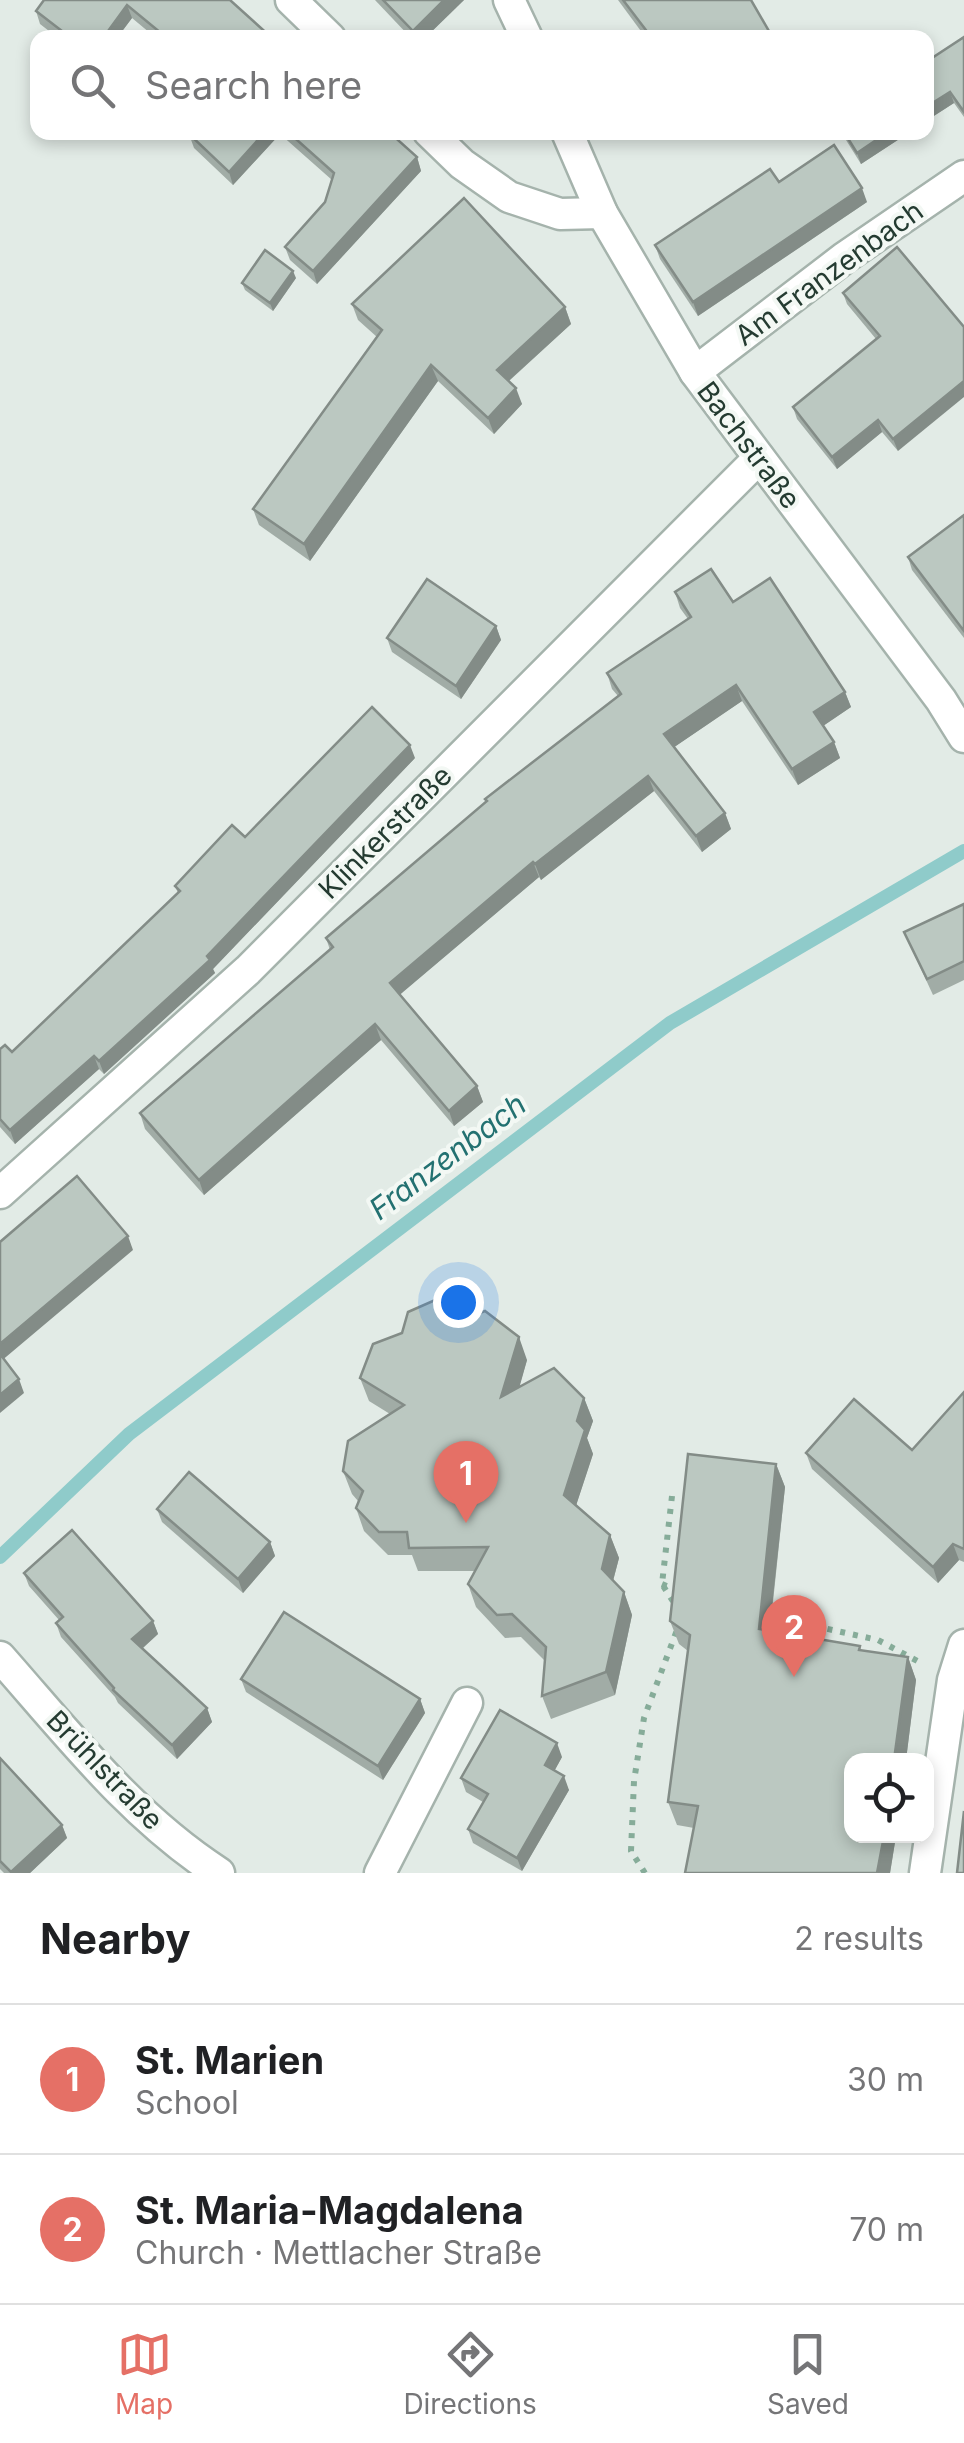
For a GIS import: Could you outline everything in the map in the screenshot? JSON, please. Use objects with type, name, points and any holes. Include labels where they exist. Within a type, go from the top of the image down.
[{"type":"street","points":[[291,0],[322,30]]},
{"type":"street","points":[[509,0],[523,30]]},
{"type":"street","points":[[438,140],[462,164],[508,197],[560,214],[602,213]]},
{"type":"street","name":"Bachstraße","points":[[570,140],[602,213],[695,372],[930,685],[964,737]]},
{"type":"street","name":"Am Franzenbach","points":[[695,372],[844,258],[964,176]]},
{"type":"street","name":"Klinkerstraße","points":[[0,1193],[248,970],[758,458]]},
{"type":"street","points":[[925,1873],[952,1769],[953,1680],[964,1645]]},
{"type":"street","name":"Brühlstraße","points":[[0,1657],[124,1796],[187,1852],[220,1873]]},
{"type":"street","points":[[380,1873],[467,1703]]},
{"type":"path","points":[[672,1496],[662,1584],[682,1615]]},
{"type":"path","points":[[662,1584],[689,1595]]},
{"type":"path","points":[[645,1873],[630,1851],[634,1781],[644,1718],[686,1605]]},
{"type":"path","points":[[753,1612],[878,1640],[953,1680]]},
{"type":"building","points":[[44,0],[230,0],[263,30],[157,30],[127,5],[109,30],[61,30],[36,11]]},
{"type":"building","points":[[383,0],[444,0],[414,30]]},
{"type":"building","points":[[623,0],[751,0],[768,30],[646,30]]},
{"type":"building","points":[[964,37],[964,112],[950,92],[934,102],[934,57]]},
{"type":"building","points":[[195,140],[258,140],[229,172]]},
{"type":"building","points":[[297,140],[398,140],[417,157],[313,271],[285,247],[325,202],[334,173]]},
{"type":"building","points":[[849,140],[876,140],[857,153]]},
{"type":"building","points":[[834,145],[862,188],[693,302],[655,245],[770,169],[779,182]]},
{"type":"building","points":[[464,198],[565,307],[497,370],[516,388],[488,418],[431,365],[304,544],[253,509],[382,330],[352,304]]},
{"type":"building","points":[[897,247],[964,327],[964,381],[893,439],[878,420],[832,457],[793,407],[880,336],[843,293]]},
{"type":"building","points":[[265,250],[293,271],[270,303],[242,283]]},
{"type":"building","points":[[964,515],[964,631],[908,557]]},
{"type":"building","points":[[711,569],[733,602],[770,578],[845,692],[814,712],[834,742],[792,769],[736,685],[664,734],[725,813],[696,836],[648,776],[533,862],[390,983],[477,1086],[449,1111],[375,1024],[199,1180],[140,1113],[333,947],[326,938],[485,799],[621,694],[607,673],[691,617],[675,592]]},
{"type":"building","points":[[427,579],[496,626],[456,686],[387,638]]},
{"type":"building","points":[[372,707],[410,745],[207,956],[210,960],[99,1061],[94,1056],[10,1130],[0,1119],[0,1049],[5,1045],[12,1052],[180,891],[175,886],[232,825],[245,837]]},
{"type":"building","points":[[964,904],[964,961],[927,979],[904,932]]},
{"type":"building","points":[[77,1176],[128,1236],[0,1344],[0,1242]]},
{"type":"building","points":[[442,1297],[467,1318],[485,1311],[519,1337],[501,1397],[554,1368],[584,1398],[577,1421],[585,1430],[564,1495],[610,1535],[602,1569],[624,1592],[606,1672],[542,1696],[546,1647],[512,1614],[497,1615],[468,1584],[488,1547],[409,1548],[407,1532],[379,1532],[356,1508],[363,1491],[343,1471],[348,1441],[404,1405],[360,1378],[373,1344],[402,1333],[408,1312]]},
{"type":"building","points":[[0,1354],[19,1379],[0,1395]]},
{"type":"building","points":[[964,1392],[964,1549],[953,1544],[933,1567],[806,1453],[854,1399],[912,1450]]},
{"type":"building","points":[[688,1454],[776,1464],[759,1629],[908,1657],[895,1753],[844,1753],[844,1843],[883,1843],[877,1873],[685,1873],[698,1806],[668,1802],[690,1635],[670,1621]]},
{"type":"building","points":[[189,1472],[270,1542],[238,1579],[157,1509]]},
{"type":"building","points":[[72,1530],[153,1621],[132,1639],[207,1708],[172,1745],[113,1690],[56,1623],[63,1617],[24,1573]]},
{"type":"building","points":[[284,1612],[420,1699],[378,1766],[241,1679]]},
{"type":"building","points":[[500,1710],[557,1743],[545,1765],[564,1776],[517,1858],[468,1829],[488,1794],[461,1778]]},
{"type":"building","points":[[0,1758],[62,1825],[11,1872],[0,1861]]},
{"type":"building","points":[[964,1811],[964,1873],[957,1873]]},
{"type":"waterway","name":"Franzenbach","points":[[0,1557],[129,1434],[670,1023],[964,851]]},
{"type":"place","name":"St. Marien","points":[[466,1523]]},
{"type":"place","name":"St. Maria-Magdalena","points":[[794,1677]]}]
